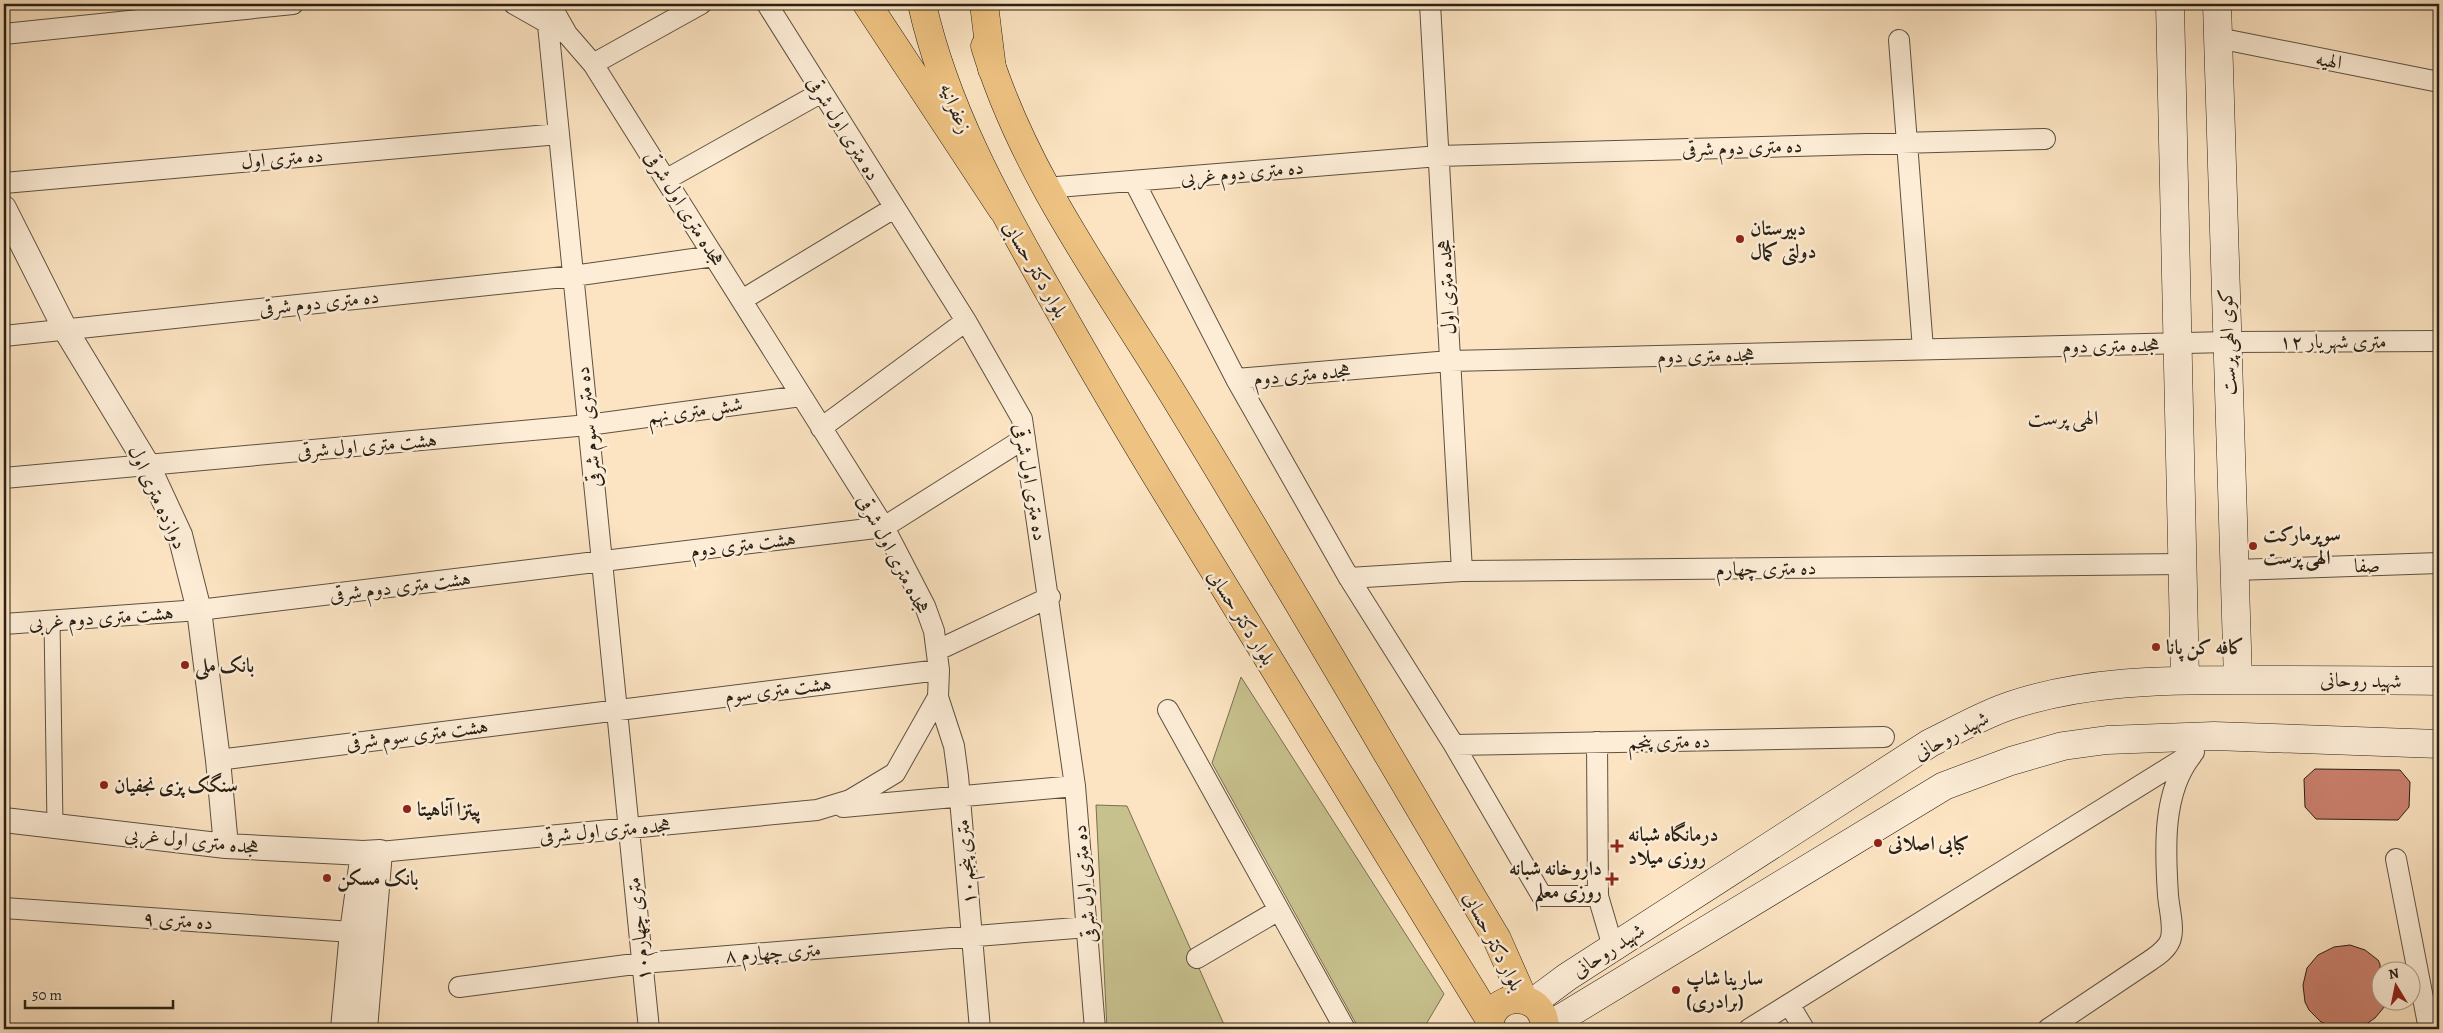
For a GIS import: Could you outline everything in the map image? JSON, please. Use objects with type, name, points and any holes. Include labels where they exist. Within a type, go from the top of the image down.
[{"type":"main road","points":[[867,4],[1002,209]]},
{"type":"main road","name":"زعفرانیه","points":[[922,4],[929,36],[948,88],[968,138],[1002,209]]},
{"type":"main road","points":[[972,4],[992,69],[1045,188]]},
{"type":"main road","points":[[984,4],[992,69]]},
{"type":"main road","points":[[2170,4],[2185,680]]},
{"type":"main road","name":"کوی الهی پرست","points":[[2217,4],[2238,680]]},
{"type":"main road","name":"بلوار دکتر حسابی","points":[[1045,188],[1172,392],[1497,938],[1528,1001],[1542,1013],[1545,1029]]},
{"type":"main road","name":"بلوار دکتر حسابی","points":[[1002,209],[1120,417],[1488,1026]]},
{"type":"main road","name":"شهید روحانی","points":[[1528,1001],[1930,744],[1978,719],[2012,705],[2050,694],[2106,685],[2185,680],[2439,681]]},
{"type":"main road","name":"شهید روحانی","points":[[1545,1029],[1944,786],[2011,761],[2063,746],[2107,740],[2214,736],[2439,744]]},
{"type":"main road","points":[[1488,1026],[1495,1009],[1502,1003],[1510,999],[1528,1001]]},
{"type":"street","points":[[4,34],[293,4]]},
{"type":"street","name":"هجده متری اول شرقی","points":[[372,853],[816,810],[850,800],[895,773],[938,697],[938,660],[925,606],[884,527],[668,180],[593,64],[567,34],[548,25],[514,4]]},
{"type":"street","points":[[550,4],[567,34]]},
{"type":"street","points":[[593,64],[701,4]]},
{"type":"street","name":"ده متری اول شرقی","points":[[767,4],[966,321],[1022,419],[1050,597],[1075,786],[1095,1029]]},
{"type":"street","name":"هجده متری اول","points":[[1430,4],[1462,571]]},
{"type":"street","name":"ده متری سوم شرقی","points":[[548,25],[628,828]]},
{"type":"street","name":"الهیه","points":[[2218,38],[2439,82]]},
{"type":"street","points":[[1899,40],[1923,349]]},
{"type":"street","points":[[668,180],[822,92]]},
{"type":"street","name":"ده متری اول","points":[[4,183],[559,134]]},
{"type":"street","name":"ده متری دوم شرقی","points":[[1439,156],[2044,139]]},
{"type":"street","name":"ده متری دوم غربی","points":[[1045,188],[1439,156]]},
{"type":"street","points":[[1134,181],[1236,379],[1349,578],[1454,745],[1542,896],[1598,896]]},
{"type":"street","name":"دوازده متری اول","points":[[4,208],[65,329],[147,464],[180,535],[198,610],[218,760],[226,846]]},
{"type":"street","points":[[742,300],[894,208]]},
{"type":"street","name":"ده متری دوم شرقی","points":[[65,329],[574,276],[714,256]]},
{"type":"street","points":[[821,428],[966,321]]},
{"type":"street","points":[[4,336],[65,329]]},
{"type":"street","name":"۱۲ متری شهریار","points":[[2177,344],[2439,341]]},
{"type":"street","name":"هجده متری دوم","points":[[1236,379],[1450,361],[2177,344]]},
{"type":"street","name":"شش متری نهم","points":[[588,425],[801,396]]},
{"type":"street","name":"هشت متری اول شرقی","points":[[4,478],[588,425]]},
{"type":"street","points":[[884,527],[1025,438]]},
{"type":"street","name":"هشت متری دوم","points":[[602,561],[884,527]]},
{"type":"street","name":"هشت متری دوم شرقی","points":[[198,610],[602,561]]},
{"type":"street","name":"صفا","points":[[2235,570],[2439,563]]},
{"type":"street","name":"ده متری چهارم","points":[[1349,578],[1462,571],[2182,564]]},
{"type":"street","name":"هشت متری سوم","points":[[616,708],[938,660],[1050,597]]},
{"type":"street","name":"هشت متری دوم غربی","points":[[4,624],[198,610]]},
{"type":"street","points":[[52,620],[54,824]]},
{"type":"street","name":"۱۰متری پنجم","points":[[938,697],[954,746],[980,1029]]},
{"type":"street","name":"هشت متری سوم شرقی","points":[[218,760],[616,708]]},
{"type":"street","points":[[1168,710],[1346,1029]]},
{"type":"street","name":"ده متری پنجم","points":[[1454,745],[1884,736]]},
{"type":"street","points":[[1749,1029],[2194,752],[2214,736]]},
{"type":"street","points":[[1597,742],[1598,896],[1614,947]]},
{"type":"street","points":[[2048,1029],[2164,951],[2170,940],[2167,885],[2168,816],[2182,767],[2194,752]]},
{"type":"street","points":[[816,810],[1075,786]]},
{"type":"street","name":"هجده متری اول غربی","points":[[4,820],[54,824],[226,846],[372,853]]},
{"type":"street","name":"۱۰متری چهارم","points":[[628,828],[648,1029]]},
{"type":"street","points":[[343,1029],[352,932],[372,853]]},
{"type":"street","points":[[365,1029],[372,853]]},
{"type":"street","points":[[2396,859],[2429,1029]]},
{"type":"street","name":"ده متری ۹","points":[[4,908],[352,932]]},
{"type":"street","points":[[1197,958],[1279,910]]},
{"type":"street","name":"۸ متری چهارم","points":[[459,986],[642,963],[1088,926]]},
{"type":"street","points":[[1789,1004],[1804,1029]]},
{"type":"shaded area","points":[[1241,677],[1444,994],[1425,1026],[1420,1029],[1359,1029],[1212,763]]},
{"type":"shaded area","points":[[1096,805],[1127,806],[1226,1029],[1107,1029]]},
{"type":"building","points":[[2315,769],[2400,770],[2410,782],[2409,807],[2398,820],[2316,819],[2305,807],[2304,779]]},
{"type":"building","points":[[2350,945],[2365,950],[2378,960],[2370,960],[2370,1010],[2382,1010],[2375,1018],[2362,1027],[2337,1029],[2321,1022],[2309,1010],[2305,1002],[2303,985],[2307,968],[2318,955],[2334,947]]},
{"type":"place","name":"دبیرستان دولتی کمال","points":[[1740,239]]},
{"type":"place","name":"سوپرمارکت الهی پرست","points":[[2253,546]]},
{"type":"place","name":"کافه کن پانا","points":[[2156,647]]},
{"type":"place","name":"بانک ملی","points":[[185,665]]},
{"type":"place","name":"سنگک پزی نجفیان","points":[[104,785]]},
{"type":"place","name":"پیتزا آناهیتا","points":[[407,809]]},
{"type":"place","name":"کبابی اصلانی","points":[[1878,843]]},
{"type":"place","name":"درمانگاه شبانه روزی میلاد","points":[[1617,846]]},
{"type":"place","name":"بانک مسکن","points":[[327,878]]},
{"type":"place","name":"داروخانه شبانه روزی معلم","points":[[1612,879]]},
{"type":"place","name":"سارینا شاپ (برادری)","points":[[1676,990]]},
{"type":"district","name":"الهی پرست","points":[[2063,418]]}]
